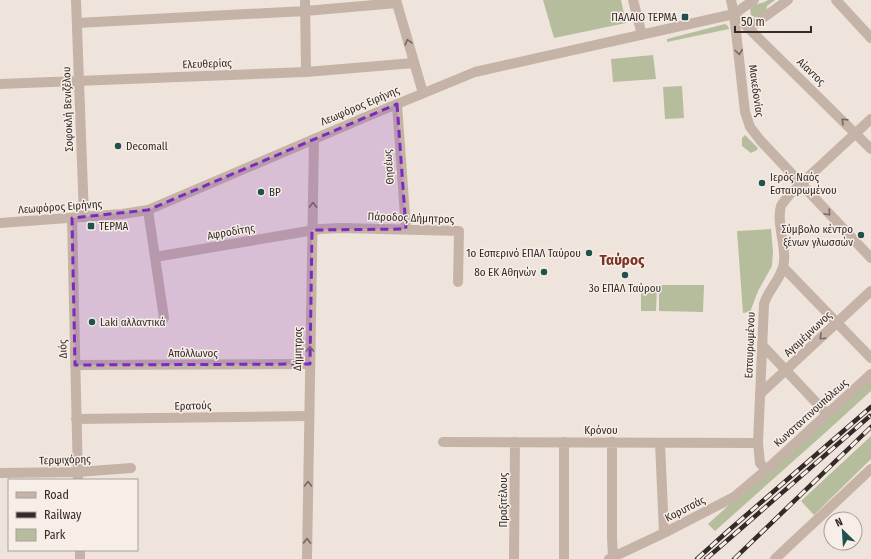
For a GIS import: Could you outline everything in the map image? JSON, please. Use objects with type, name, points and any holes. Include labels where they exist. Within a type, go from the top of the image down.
[{"type":"street","name":"Σοφοκλή Βενιζέλου","points":[[76,0],[84,217]]},
{"type":"street","points":[[304,0],[306,72]]},
{"type":"street","points":[[633,0],[642,35]]},
{"type":"street","name":"Μακεδονίας","points":[[731,0],[747,120],[756,135],[871,258]]},
{"type":"street","points":[[734,14],[754,0]]},
{"type":"street","points":[[749,28],[788,0]]},
{"type":"street","points":[[836,0],[871,38]]},
{"type":"street","points":[[77,23],[305,11],[397,2],[423,93]]},
{"type":"street","name":"Λεωφόρος Ειρήνης","points":[[0,223],[122,214],[148,210],[423,93],[483,70],[734,14]]},
{"type":"street","name":"Αίαντος","points":[[734,14],[871,149]]},
{"type":"street","name":"Ελευθερίας","points":[[0,84],[306,72],[414,63]]},
{"type":"street","name":"Θησέως","points":[[397,104],[406,229]]},
{"type":"street","name":"Εσταυρωμένου","points":[[766,470],[760,463],[758,443],[764,304],[765,299],[780,276],[783,267],[784,257],[780,218],[781,208],[783,202],[790,194],[871,119]]},
{"type":"street","name":"Δήμητρας","points":[[307,559],[314,139]]},
{"type":"street","points":[[148,210],[164,318]]},
{"type":"street","name":"Διός","points":[[72,218],[78,476]]},
{"type":"street","name":"Πάροδος Δήμητρος","points":[[312,230],[342,228],[459,231],[458,282]]},
{"type":"street","name":"Αφροδίτης","points":[[154,257],[312,230]]},
{"type":"street","points":[[783,267],[871,358]]},
{"type":"street","name":"Αγαμέμνωνος","points":[[760,394],[871,291]]},
{"type":"street","points":[[762,345],[827,414]]},
{"type":"street","name":"Απόλλωνος","points":[[75,365],[310,364]]},
{"type":"street","name":"Κωνσταντινουπόλεως","points":[[766,470],[871,374]]},
{"type":"street","name":"Ερατούς","points":[[76,419],[309,416]]},
{"type":"street","name":"Κρόνου","points":[[443,442],[758,443]]},
{"type":"street","name":"Πραξιτέλους","points":[[514,559],[515,442]]},
{"type":"street","points":[[564,442],[564,559]]},
{"type":"street","points":[[611,558],[612,442]]},
{"type":"street","points":[[660,443],[664,533]]},
{"type":"street","name":"Τερψιχόρης","points":[[0,473],[78,476],[131,468]]},
{"type":"street","points":[[775,559],[871,469]]},
{"type":"street","name":"Κορυτσάς","points":[[611,558],[734,497],[766,470]]},
{"type":"highlighted area","points":[[397,104],[406,229],[312,230],[310,364],[75,365],[72,218],[148,210]]},
{"type":"green space","points":[[543,0],[621,0],[626,23],[554,38]]},
{"type":"green space","points":[[768,0],[775,0],[767,6],[766,12],[756,18],[751,15],[750,9],[752,7]]},
{"type":"green space","points":[[725,24],[729,29],[667,42],[667,39]]},
{"type":"green space","points":[[653,55],[656,79],[613,82],[611,59]]},
{"type":"green space","points":[[682,86],[684,118],[665,119],[663,87]]},
{"type":"green space","points":[[745,135],[758,148],[757,150],[751,153],[742,146],[742,138]]},
{"type":"green space","points":[[771,229],[773,252],[772,266],[758,291],[750,312],[743,313],[737,231]]},
{"type":"green space","points":[[641,285],[657,286],[656,311],[641,311]]},
{"type":"green space","points":[[659,285],[704,285],[703,312],[659,311]]},
{"type":"green space","points":[[871,376],[871,391],[826,432],[715,531],[708,524]]},
{"type":"green space","points":[[871,436],[871,459],[814,515],[801,501]]},
{"type":"railway","points":[[697,559],[871,407]]},
{"type":"railway","points":[[706,559],[870,416]]},
{"type":"railway","points":[[734,559],[871,427]]},
{"type":"place","name":"ΠΑΛΑΙΟ ΤΕΡΜΑ","points":[[685,17]]},
{"type":"place","name":"Decomall","points":[[118,146]]},
{"type":"place","name":"Ιερός Ναός Εσταυρωμένου","points":[[762,183]]},
{"type":"place","name":"BP","points":[[261,192]]},
{"type":"place","name":"ΤΕΡΜΑ","points":[[91,226]]},
{"type":"place","name":"Σύμβολο κέντρο ξένων γλωσσών","points":[[861,235]]},
{"type":"place","name":"1ο Εσπερινό ΕΠΑΛ Ταύρου","points":[[589,253]]},
{"type":"place","name":"8ο ΕΚ Αθηνών","points":[[544,272]]},
{"type":"place","name":"3ο ΕΠΑΛ Ταύρου","points":[[625,275]]},
{"type":"place","name":"Laki αλλαντικά","points":[[92,322]]},
{"type":"district","name":"Ταύρος","points":[[622,260]]}]
